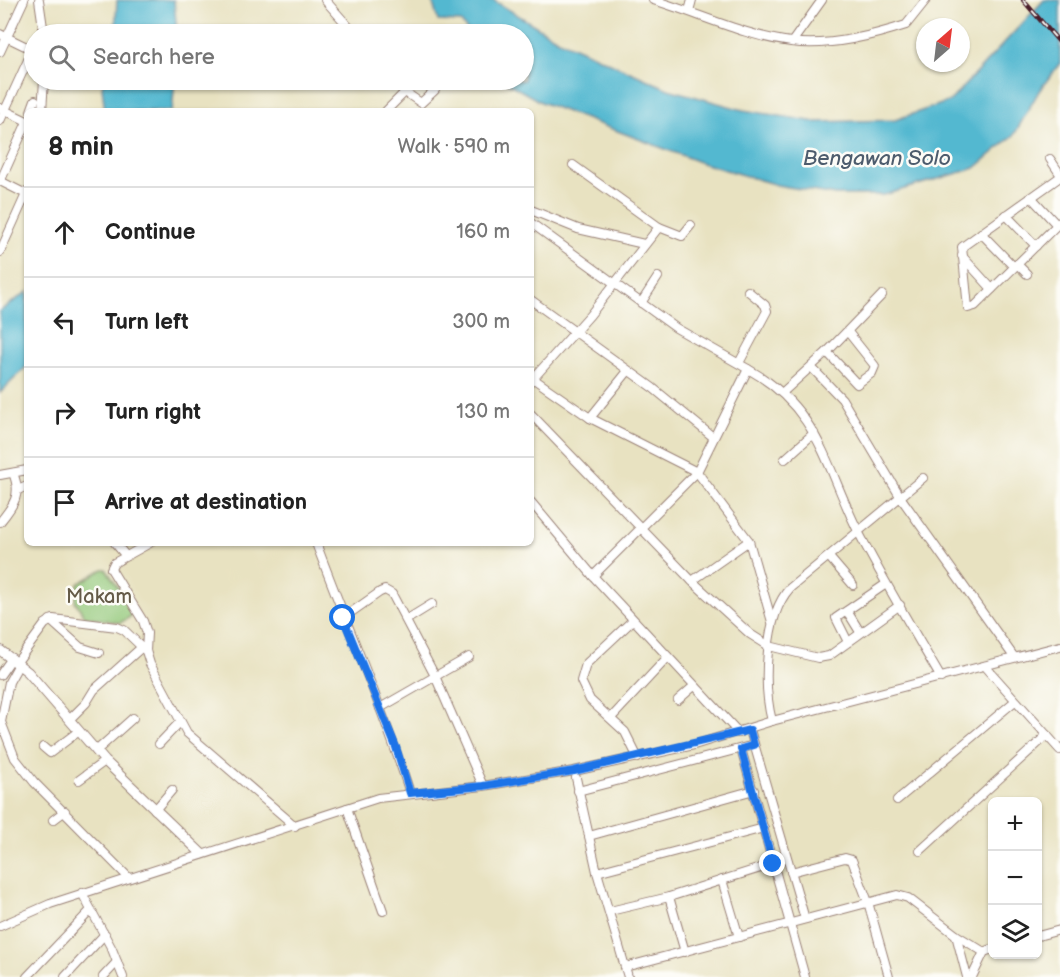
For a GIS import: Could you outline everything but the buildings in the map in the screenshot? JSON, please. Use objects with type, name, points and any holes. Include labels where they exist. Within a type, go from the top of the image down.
[{"type":"street","points":[[0,52],[3,35],[24,0]]},
{"type":"street","points":[[39,0],[42,24]]},
{"type":"street","points":[[325,0],[346,24]]},
{"type":"street","points":[[653,0],[750,32],[792,42],[816,43],[906,25],[926,0]]},
{"type":"street","points":[[689,11],[692,0]]},
{"type":"street","points":[[792,42],[822,0]]},
{"type":"street","points":[[3,35],[24,44]]},
{"type":"street","points":[[0,121],[2,109],[24,67]]},
{"type":"street","points":[[42,108],[43,90]]},
{"type":"street","points":[[390,108],[405,92],[421,103],[435,90]]},
{"type":"street","points":[[32,108],[35,100]]},
{"type":"street","points":[[2,109],[24,120]]},
{"type":"street","points":[[24,128],[0,182],[24,192]]},
{"type":"street","points":[[1031,197],[1058,224],[975,306],[968,308],[961,255],[963,245],[1060,176],[1050,159]]},
{"type":"street","points":[[573,165],[659,226],[682,236],[691,225]]},
{"type":"street","points":[[0,252],[24,200]]},
{"type":"street","points":[[644,244],[578,229],[534,212],[534,225],[615,285],[676,328],[739,363],[783,392],[811,425],[859,534],[941,678]]},
{"type":"street","points":[[1006,215],[1036,246]]},
{"type":"street","points":[[534,377],[615,285],[659,226]]},
{"type":"street","points":[[981,232],[1027,274]]},
{"type":"street","points":[[961,255],[992,289]]},
{"type":"street","points":[[641,303],[658,277]]},
{"type":"street","points":[[739,363],[767,311],[765,305],[748,291]]},
{"type":"street","points":[[783,392],[848,332],[882,295]]},
{"type":"street","points":[[534,302],[628,370],[713,437]]},
{"type":"street","points":[[827,352],[856,384],[873,373],[875,366],[848,332]]},
{"type":"street","points":[[812,367],[842,399],[901,498],[1014,657]]},
{"type":"street","points":[[593,576],[642,530],[697,472],[748,369]]},
{"type":"street","points":[[590,418],[628,370]]},
{"type":"street","points":[[534,380],[590,418],[697,472],[749,541],[772,622]]},
{"type":"street","points":[[534,417],[692,581],[750,634],[769,646],[824,657],[900,605]]},
{"type":"street","points":[[785,459],[814,433]]},
{"type":"street","points":[[0,475],[24,471]]},
{"type":"street","points":[[0,522],[16,501],[18,490],[13,473]]},
{"type":"street","points":[[772,721],[765,691],[769,646],[772,622],[785,594],[923,478]]},
{"type":"street","points":[[18,490],[24,487]]},
{"type":"street","points":[[16,501],[24,501]]},
{"type":"street","points":[[534,506],[593,576],[739,733]]},
{"type":"street","points":[[692,581],[749,541]]},
{"type":"street","points":[[118,546],[126,556]]},
{"type":"street","points":[[70,719],[84,705],[94,690],[144,649],[148,639],[143,621],[111,571],[114,563],[144,546]]},
{"type":"street","points":[[317,546],[343,618],[380,708],[410,793]]},
{"type":"street","points":[[829,557],[853,585]]},
{"type":"street","points":[[848,642],[836,619],[886,584]]},
{"type":"street","points":[[343,618],[385,590],[394,596],[435,676],[483,786]]},
{"type":"street","points":[[406,620],[432,604]]},
{"type":"street","points":[[847,611],[860,632]]},
{"type":"street","points":[[50,620],[117,627],[124,630],[144,649],[180,722],[202,748],[295,826]]},
{"type":"street","points":[[50,620],[80,647],[99,653]]},
{"type":"street","points":[[0,675],[16,661],[50,620]]},
{"type":"street","points":[[633,620],[586,664],[582,672],[585,692],[625,732],[638,758]]},
{"type":"street","points":[[0,926],[50,903],[378,798],[483,786],[638,758],[1060,646]]},
{"type":"street","points":[[0,650],[16,661],[105,761],[202,854]]},
{"type":"street","points":[[380,708],[469,657]]},
{"type":"street","points":[[611,718],[668,657]]},
{"type":"street","points":[[16,661],[1,722],[5,737],[23,770],[129,878]]},
{"type":"street","points":[[985,666],[1060,750]]},
{"type":"street","points":[[678,700],[694,686]]},
{"type":"street","points":[[897,800],[1015,701]]},
{"type":"street","points":[[96,751],[134,718]]},
{"type":"street","points":[[159,744],[180,722]]},
{"type":"street","points":[[750,730],[805,920]]},
{"type":"street","points":[[43,747],[47,753],[50,753],[79,731]]},
{"type":"street","points":[[920,851],[1047,735]]},
{"type":"street","points":[[578,791],[754,745]]},
{"type":"street","points":[[741,749],[806,977]]},
{"type":"street","points":[[79,780],[105,761]]},
{"type":"street","points":[[576,778],[597,872],[628,977]]},
{"type":"street","points":[[155,810],[172,790]]},
{"type":"street","points":[[589,836],[754,790]]},
{"type":"street","points":[[347,808],[383,911]]},
{"type":"street","points":[[53,820],[65,811]]},
{"type":"street","points":[[597,872],[764,828]]},
{"type":"street","points":[[791,872],[845,858],[850,859],[868,902],[889,977]]},
{"type":"street","points":[[610,911],[669,897],[773,864]]},
{"type":"street","points":[[722,880],[739,936]]},
{"type":"street","points":[[82,893],[105,934],[123,977]]},
{"type":"street","points":[[625,967],[901,895],[956,935],[988,950],[972,977]]},
{"type":"street","points":[[669,897],[685,952]]},
{"type":"street","points":[[27,977],[91,910]]},
{"type":"street","points":[[1042,935],[1060,930]]},
{"type":"street","points":[[65,977],[105,934]]},
{"type":"street","points":[[956,935],[967,977]]},
{"type":"street","points":[[103,977],[117,962]]},
{"type":"green space","name":"Makam","points":[[106,569],[132,608],[130,617],[120,623],[84,616],[75,601],[78,584]]},
{"type":"water","points":[[117,0],[174,0],[176,24],[116,24]]},
{"type":"water","name":"Bengawan Solo","points":[[432,0],[493,0],[532,24],[462,24],[461,22],[438,21]]},
{"type":"water","name":"Bengawan Solo","points":[[1044,0],[1060,0],[1060,63],[1039,91],[1014,135],[975,168],[884,195],[835,195],[777,185],[702,163],[541,102],[520,90],[534,90],[534,25],[557,39],[668,89],[743,110],[816,122],[895,120],[950,101]]},
{"type":"water","points":[[102,90],[174,90],[172,108],[105,108]]},
{"type":"water","points":[[24,294],[24,369],[0,393],[0,311]]},
{"type":"railway","points":[[1023,0],[1060,43]]},
{"type":"route","points":[[343,618],[396,747],[410,793],[483,786],[574,771],[694,745],[750,730],[754,745],[741,749],[773,864]]}]
